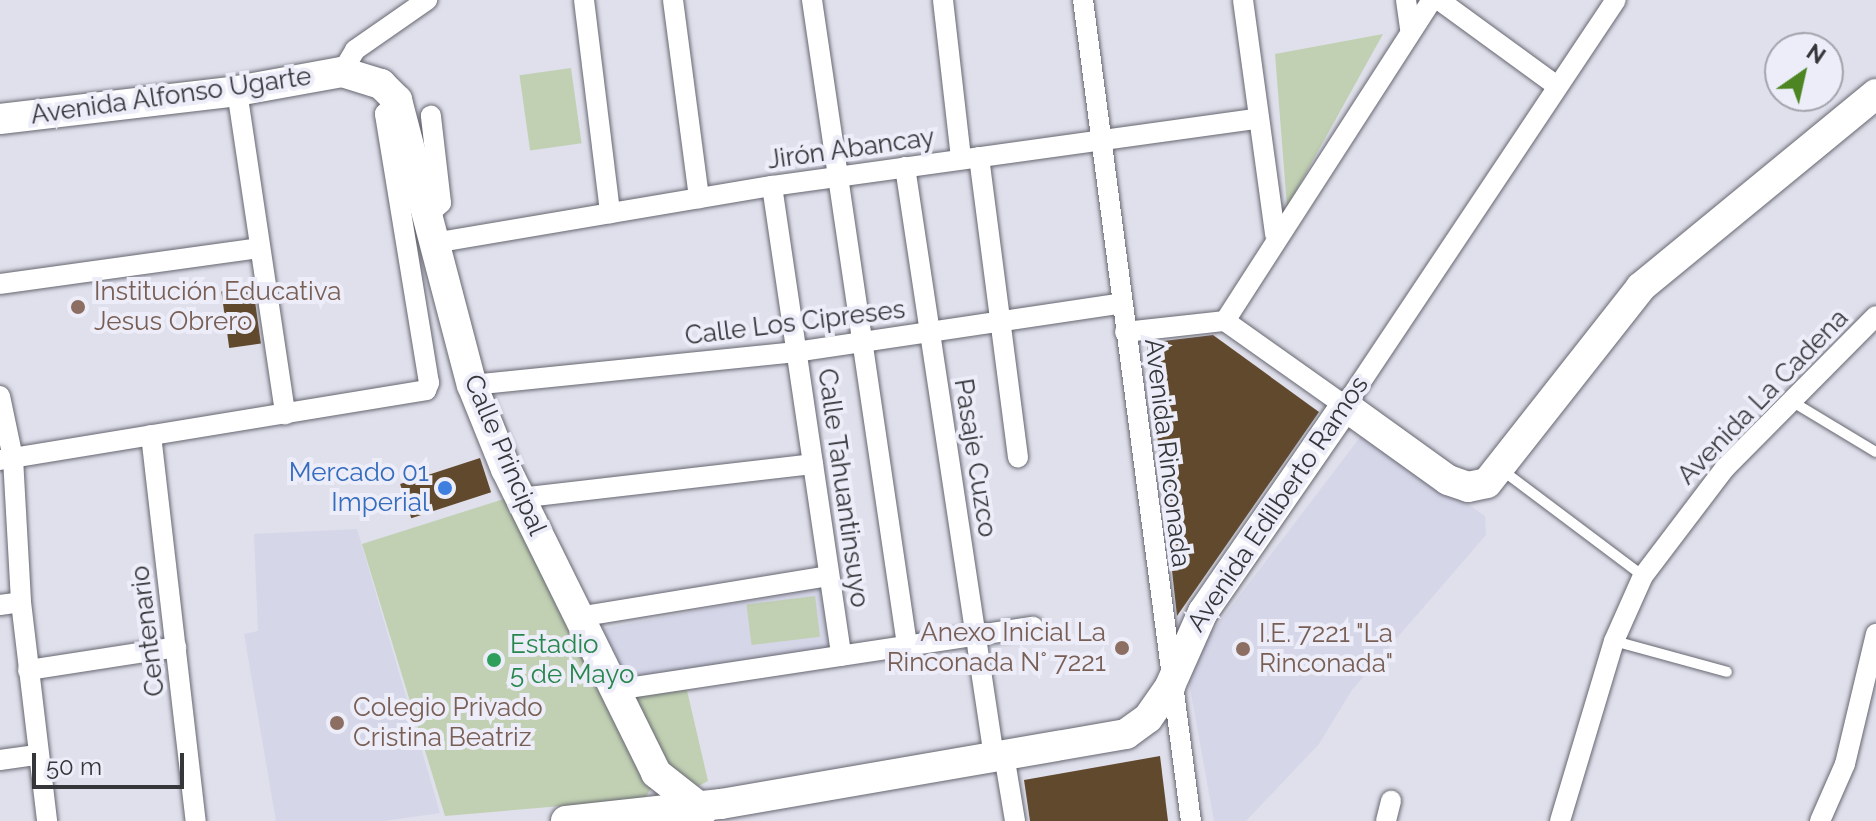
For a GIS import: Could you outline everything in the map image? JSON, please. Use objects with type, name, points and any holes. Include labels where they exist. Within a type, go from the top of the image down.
[{"type":"street","points":[[6,459],[421,393],[429,383],[385,114],[397,100],[381,84],[342,72],[355,50],[427,0]]},
{"type":"street","points":[[584,0],[610,213]]},
{"type":"street","points":[[673,0],[699,198]]},
{"type":"street","points":[[812,0],[835,177],[863,342],[907,645]]},
{"type":"street","points":[[943,0],[970,158],[1003,321],[1018,457]]},
{"type":"street","name":"Avenida Rinconada","points":[[1083,0],[1170,686],[1191,821]]},
{"type":"street","points":[[1243,0],[1275,235]]},
{"type":"street","points":[[1406,0],[1410,29]]},
{"type":"street","points":[[1225,321],[1275,235],[1432,0]]},
{"type":"street","points":[[1439,0],[1557,86]]},
{"type":"street","name":"Avenida Edilberto Ramos","points":[[566,821],[710,814],[1126,734],[1148,718],[1170,686],[1203,612],[1345,406],[1616,0]]},
{"type":"street","name":"Avenida Alfonso Ugarte","points":[[0,119],[237,91],[342,72]]},
{"type":"street","points":[[237,91],[285,414]]},
{"type":"street","points":[[1125,332],[1225,321],[1448,480],[1468,487],[1487,483],[1641,287],[1876,94]]},
{"type":"street","name":"Calle Principal","points":[[397,100],[472,385],[519,498],[656,773],[710,814]]},
{"type":"street","points":[[430,230],[441,203],[431,116]]},
{"type":"street","name":"Jirón Abancay","points":[[430,230],[610,213],[772,186],[1257,119]]},
{"type":"street","name":"Pasaje Cuzco","points":[[905,167],[976,635],[1015,821]]},
{"type":"street","name":"Calle Tahuantinsuyo","points":[[772,186],[841,656]]},
{"type":"street","points":[[0,284],[260,248]]},
{"type":"street","name":"Calle Los Cipreses","points":[[472,385],[796,352],[1122,303]]},
{"type":"street","name":"Avenida La Cadena","points":[[1560,821],[1614,641],[1643,576],[1704,492],[1876,316]]},
{"type":"street","points":[[0,396],[37,755],[47,821]]},
{"type":"street","name":"Centenario","points":[[151,435],[196,821]]},
{"type":"street","points":[[519,498],[813,464]]},
{"type":"street","points":[[578,617],[829,576]]},
{"type":"street","points":[[0,605],[21,602]]},
{"type":"street","points":[[615,690],[1033,627]]},
{"type":"street","points":[[1820,821],[1845,764],[1876,634]]},
{"type":"street","points":[[28,670],[176,647]]},
{"type":"street","points":[[0,760],[37,755]]},
{"type":"lane","points":[[1793,402],[1876,452]]},
{"type":"lane","points":[[1500,469],[1643,576]]},
{"type":"lane","points":[[1614,641],[1727,672]]},
{"type":"shaded area","points":[[1364,432],[1485,516],[1486,535],[1352,690],[1319,744],[1246,821],[1214,821],[1186,666]]},
{"type":"shaded area","name":"Colegio Privado Cristina Beatriz","points":[[357,529],[440,813],[384,821],[276,821],[244,634],[258,631],[254,534]]},
{"type":"shaded area","points":[[823,586],[835,649],[607,693],[595,630]]},
{"type":"green space","points":[[1383,34],[1287,207],[1275,54]]},
{"type":"green space","points":[[571,68],[582,143],[530,150],[520,75]]},
{"type":"green space","name":"Estadio 5 de Mayo","points":[[507,498],[653,786],[644,799],[445,816],[362,544]]},
{"type":"green space","points":[[815,596],[820,637],[752,645],[747,604]]},
{"type":"green space","points":[[686,686],[708,781],[693,789],[676,785],[634,694]]},
{"type":"building","points":[[253,287],[261,343],[229,348],[221,291]]},
{"type":"building","points":[[1213,335],[1319,412],[1177,616],[1147,343]]},
{"type":"building","name":"Mercado 01 Imperial","points":[[480,458],[491,492],[411,518],[400,484]]},
{"type":"building","points":[[1160,756],[1168,821],[1030,821],[1024,780]]},
{"type":"place","name":"Institución Educativa Jesus Obrero","points":[[78,307]]},
{"type":"place","name":"Mercado 01 Imperial","points":[[445,488]]},
{"type":"place","name":"Anexo Inicial La Rinconada N° 7221","points":[[1122,648]]},
{"type":"place","name":"I.E. 7221 \"La Rinconada\"","points":[[1243,649]]},
{"type":"place","name":"Estadio 5 de Mayo","points":[[494,660]]},
{"type":"place","name":"Colegio Privado Cristina Beatriz","points":[[337,723]]}]
